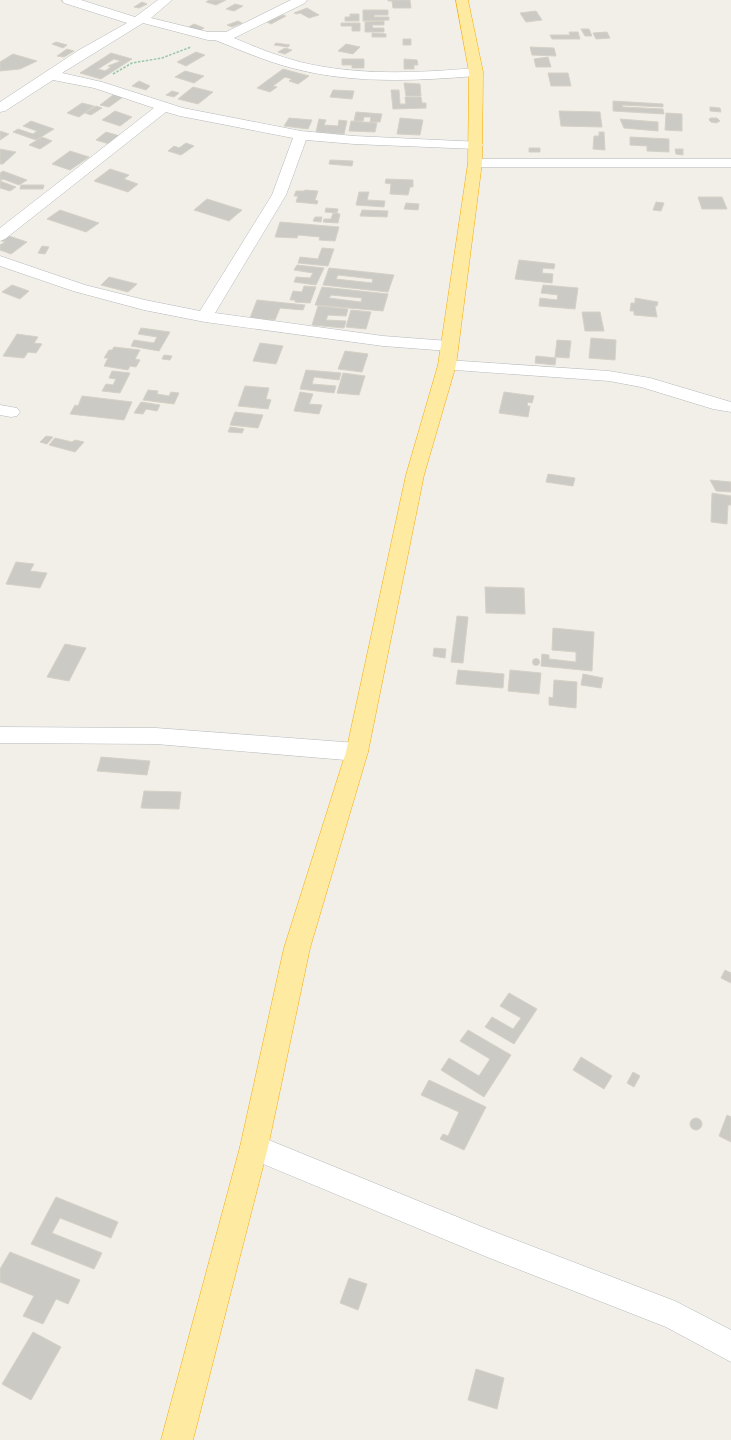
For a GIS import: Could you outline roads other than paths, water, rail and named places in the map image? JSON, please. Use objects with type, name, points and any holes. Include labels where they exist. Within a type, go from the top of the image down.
[{"type":"highway","points":[[177,1440],[254,1147],[298,948],[358,752],[415,475],[448,355],[475,154],[476,72],[462,0]]},
{"type":"street","points":[[68,0],[139,20],[214,36],[268,57],[321,70],[391,76],[435,76],[476,72]]},
{"type":"street","points":[[0,108],[139,20],[166,0]]},
{"type":"street","points":[[214,36],[228,36],[235,34],[301,0]]},
{"type":"street","points":[[50,75],[127,94],[163,108],[302,135],[475,154],[731,163]]},
{"type":"street","points":[[0,236],[163,108]]},
{"type":"street","points":[[205,317],[279,195],[302,135]]},
{"type":"street","points":[[0,261],[86,290],[144,306],[205,317],[383,341],[448,355],[644,382],[719,405],[731,407]]},
{"type":"street","points":[[0,735],[156,736],[358,752]]},
{"type":"street","points":[[254,1147],[494,1246],[675,1316],[731,1347]]}]
